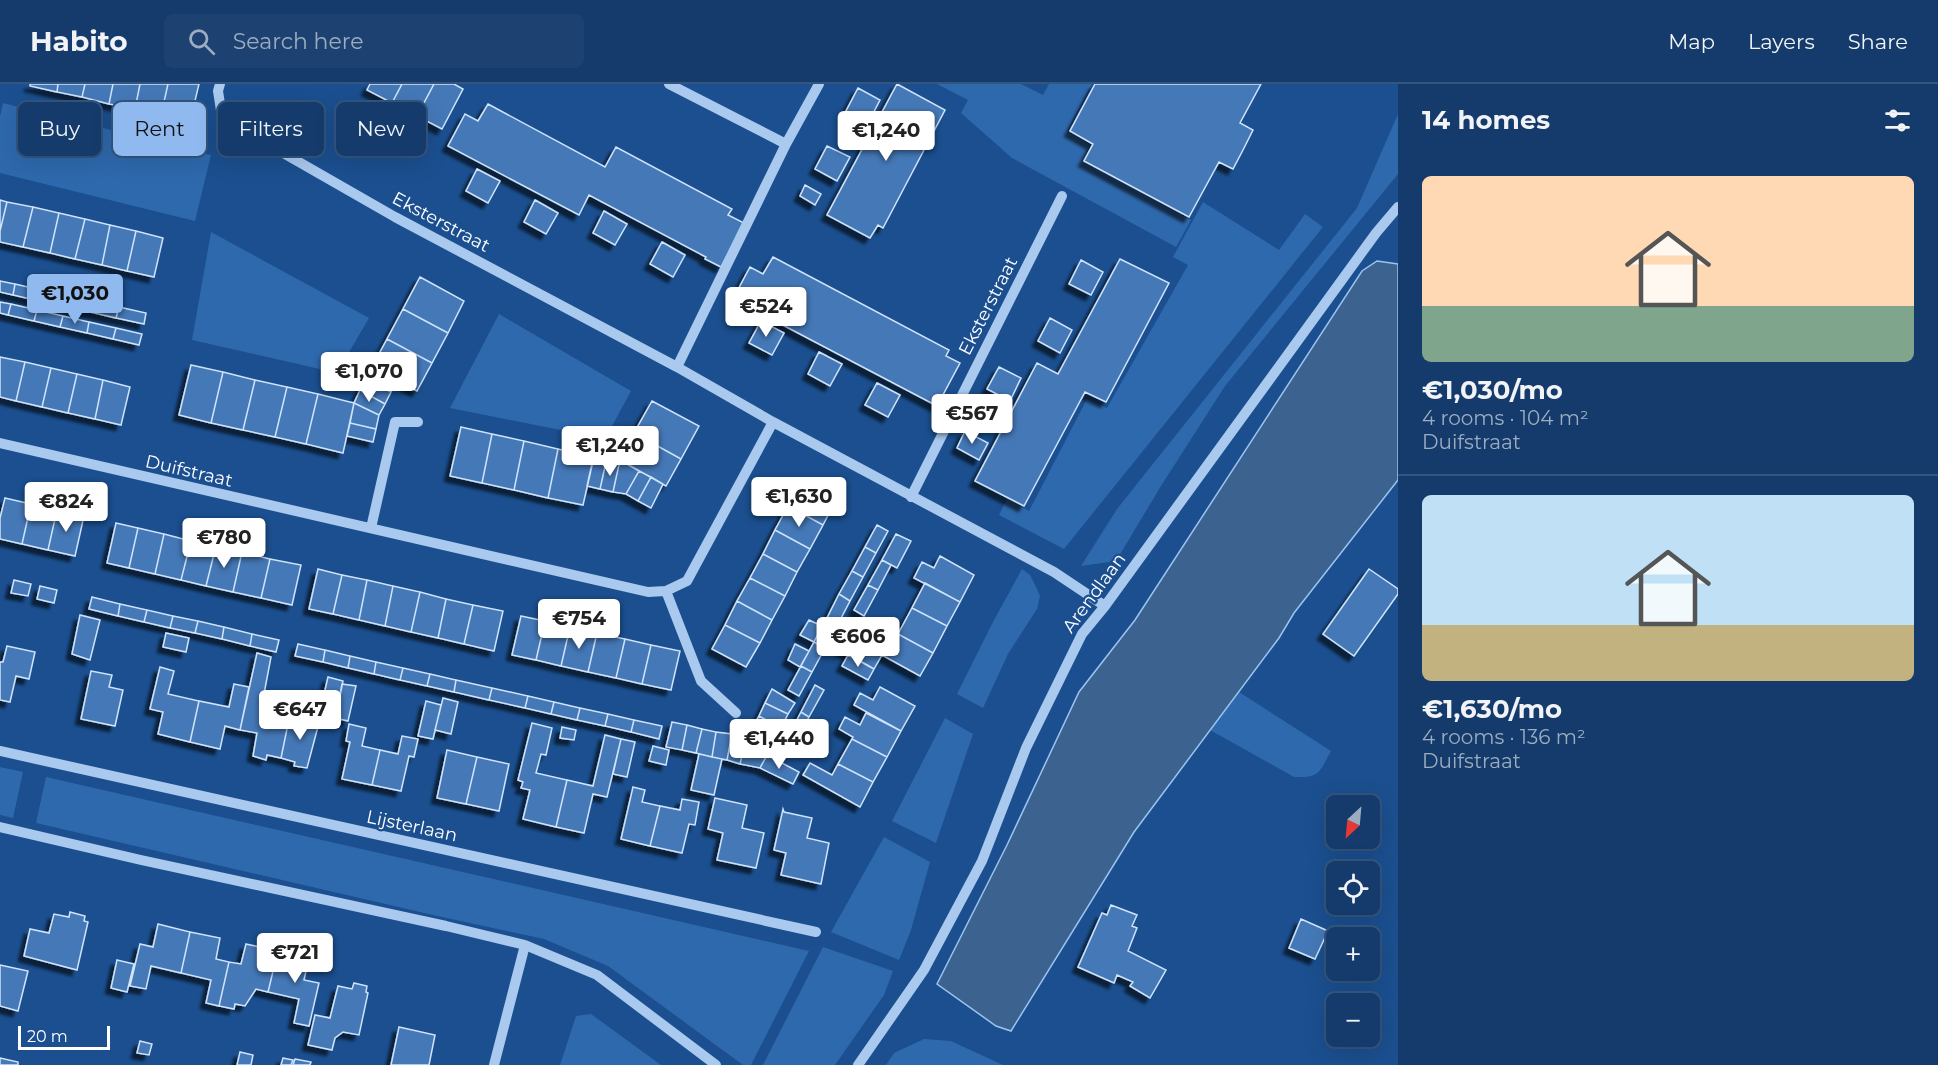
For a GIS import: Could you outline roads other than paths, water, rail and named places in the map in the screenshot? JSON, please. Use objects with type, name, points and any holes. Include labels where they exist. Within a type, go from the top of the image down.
[{"type":"street","name":"Eksterstraat","points":[[220,84],[218,91],[222,117],[236,126],[395,217],[676,367],[773,423],[1054,572],[1105,606]]},
{"type":"street","points":[[669,84],[786,144]]},
{"type":"street","points":[[676,367],[786,144],[819,84]]},
{"type":"street","name":"Eksterstraat","points":[[912,497],[1062,196]]},
{"type":"street","name":"Arendlaan","points":[[858,1065],[924,970],[982,861],[1026,748],[1082,634],[1105,606],[1376,233],[1398,207]]},
{"type":"street","points":[[371,528],[395,422],[418,422]]},
{"type":"street","points":[[736,714],[701,681],[666,591],[687,581],[773,423]]},
{"type":"street","name":"Duifstraat","points":[[0,443],[648,592],[666,591]]},
{"type":"street","name":"Lijsterlaan","points":[[0,751],[816,932]]},
{"type":"street","points":[[0,827],[525,945],[597,975],[716,1065]]},
{"type":"street","points":[[494,1065],[525,945]]}]
